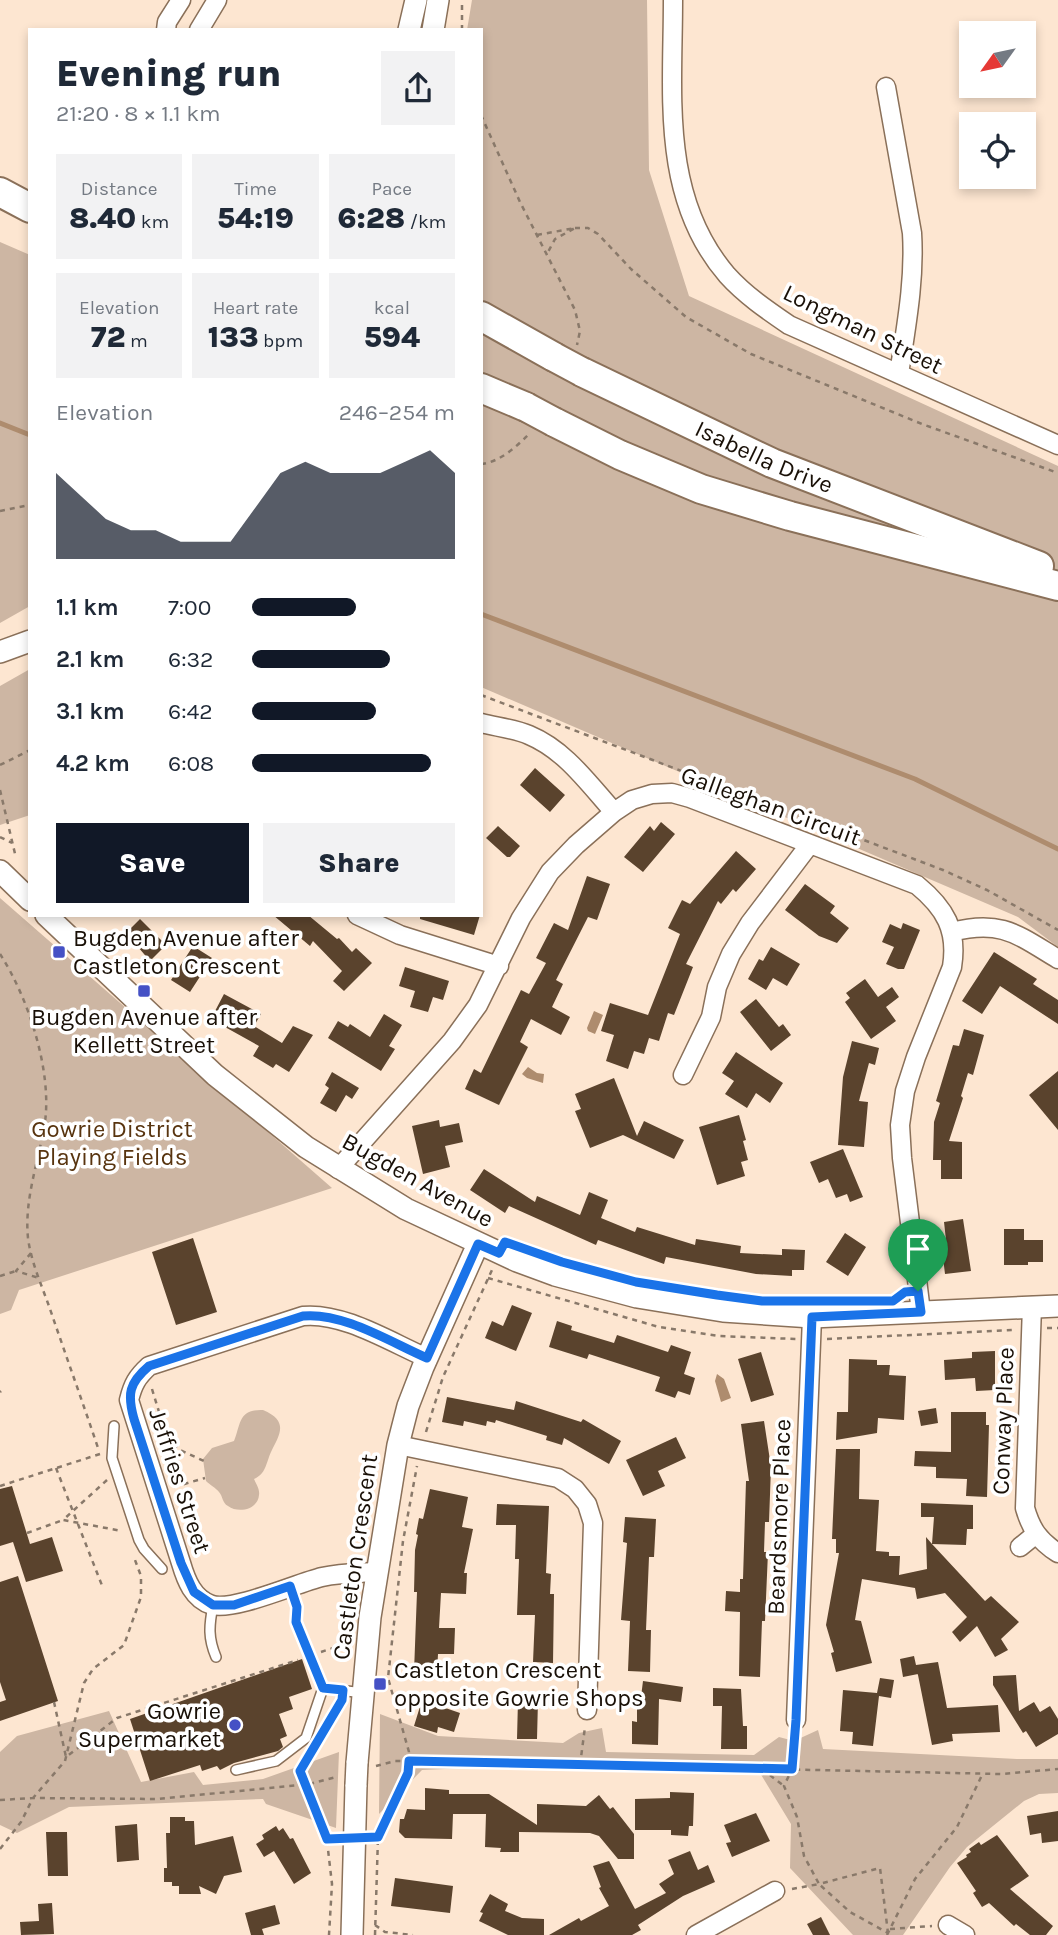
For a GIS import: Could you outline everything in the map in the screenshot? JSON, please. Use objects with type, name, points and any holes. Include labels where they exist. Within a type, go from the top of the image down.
[{"type":"main road","points":[[0,191],[28,198]]},
{"type":"main road","points":[[0,191],[28,207]]},
{"type":"main road","name":"Isabella Drive","points":[[483,317],[772,463],[1058,573]]},
{"type":"main road","name":"Isabella Drive","points":[[483,389],[528,421],[554,422],[620,455],[701,489],[817,524],[1058,586]]},
{"type":"street","points":[[166,28],[167,22],[181,0]]},
{"type":"street","points":[[200,28],[217,0]]},
{"type":"street","points":[[409,28],[416,0]]},
{"type":"street","points":[[433,28],[438,0]]},
{"type":"street","name":"Longman Street","points":[[673,0],[673,129],[677,170],[688,208],[705,244],[728,275],[756,303],[789,325],[1058,445]]},
{"type":"street","points":[[886,87],[913,251],[899,374]]},
{"type":"street","points":[[0,652],[28,642]]},
{"type":"street","points":[[483,723],[527,734],[552,747],[614,812]]},
{"type":"street","name":"Galleghan Circuit","points":[[338,1169],[452,1041],[478,1004],[539,887],[576,845],[614,812],[642,797],[672,793],[917,885],[936,901],[948,921],[952,932],[952,967],[916,1057],[905,1091],[900,1125],[921,1312]]},
{"type":"street","points":[[683,1075],[710,1017],[731,954],[750,923],[810,844]]},
{"type":"street","points":[[9,869],[28,897]]},
{"type":"street","name":"Bugden Avenue","points":[[48,917],[215,1075],[295,1139],[338,1169],[406,1209],[478,1244],[555,1275],[638,1297],[723,1311],[812,1317],[1058,1306]]},
{"type":"street","points":[[361,917],[400,935],[499,966]]},
{"type":"street","points":[[952,932],[986,927],[1006,930],[1058,959]]},
{"type":"street","name":"Castleton Crescent","points":[[352,1935],[357,1772],[353,1692],[398,1445],[408,1405],[478,1244]]},
{"type":"street","name":"Conway Place","points":[[1032,1306],[1025,1499],[1031,1527],[1036,1534]]},
{"type":"street","points":[[145,1370],[149,1366],[303,1316],[314,1315],[335,1318],[427,1358]]},
{"type":"street","name":"Beardsmore Place","points":[[796,1720],[812,1317]]},
{"type":"street","name":"Jeffries Street","points":[[145,1370],[133,1384],[129,1400],[187,1581],[194,1592],[213,1605]]},
{"type":"street","points":[[398,1445],[558,1478],[575,1489],[587,1504],[593,1523],[587,1710]]},
{"type":"street","points":[[1020,1547],[1036,1534],[1042,1542],[1058,1553]]},
{"type":"street","points":[[213,1605],[234,1605],[324,1576],[376,1572]]},
{"type":"street","points":[[696,1935],[775,1891]]},
{"type":"street","points":[[948,1925],[965,1935]]},
{"type":"lane","points":[[114,1426],[112,1458],[135,1529],[144,1549],[162,1569]]},
{"type":"lane","points":[[236,1770],[276,1761],[306,1738],[323,1688],[296,1622],[297,1607],[290,1586]]},
{"type":"lane","points":[[213,1605],[208,1628],[209,1640],[216,1657]]},
{"type":"lane","points":[[323,1688],[353,1692]]},
{"type":"path","points":[[462,0],[462,28]]},
{"type":"path","points":[[483,119],[578,321],[579,340],[570,360]]},
{"type":"path","points":[[547,254],[555,239],[575,228]]},
{"type":"path","points":[[537,235],[588,228],[598,234],[631,269],[686,317],[751,354],[922,424],[1058,473]]},
{"type":"path","points":[[483,463],[499,458],[517,446],[528,421]]},
{"type":"path","points":[[0,511],[28,505]]},
{"type":"path","points":[[483,696],[943,870],[987,890],[1058,930]]},
{"type":"path","points":[[0,765],[28,751]]},
{"type":"path","points":[[0,790],[12,843],[9,869]]},
{"type":"path","points":[[0,837],[12,843]]},
{"type":"path","points":[[0,954],[18,984],[40,1057],[46,1092],[45,1120],[28,1214],[31,1253],[100,1454],[0,1486]]},
{"type":"path","points":[[0,1276],[16,1271],[31,1253]]},
{"type":"path","points":[[375,1935],[378,1837],[408,1773],[409,1761],[409,1752],[388,1678],[404,1541],[421,1449],[443,1377],[499,1253]]},
{"type":"path","points":[[16,1271],[40,1278]]},
{"type":"path","points":[[145,1370],[167,1438],[180,1450],[204,1461]]},
{"type":"path","points":[[56,1468],[103,1588]]},
{"type":"path","points":[[158,1492],[205,1478]]},
{"type":"path","points":[[27,1532],[63,1520],[108,1479]]},
{"type":"path","points":[[63,1520],[126,1531]]},
{"type":"path","points":[[66,1757],[84,1683],[93,1669],[124,1644],[137,1613],[141,1597],[141,1576],[133,1553]]},
{"type":"path","points":[[0,1849],[21,1822],[33,1798],[66,1757],[117,1718],[349,1643],[347,1655]]},
{"type":"path","points":[[321,1736],[342,1700],[353,1692]]},
{"type":"path","points":[[54,1702],[66,1757]]},
{"type":"path","points":[[580,1765],[587,1710]]},
{"type":"path","points":[[785,1786],[792,1769],[796,1720]]},
{"type":"path","points":[[314,1748],[300,1771],[327,1839],[332,1884],[330,1935]]},
{"type":"path","points":[[0,1800],[159,1799],[305,1784],[395,1761],[983,1773],[1058,1769]]},
{"type":"path","points":[[762,1769],[785,1786],[797,1817],[804,1856],[819,1884],[850,1912],[889,1932],[948,1925]]},
{"type":"path","points":[[889,1932],[915,1879],[957,1826],[983,1773]]},
{"type":"path","points":[[327,1839],[355,1838]]},
{"type":"path","points":[[775,1891],[819,1884],[880,1868],[889,1932]]},
{"type":"path","points":[[375,1925],[385,1932],[413,1935]]},
{"type":"green space","points":[[472,0],[647,0],[649,170],[689,296],[1058,466],[1058,947],[1018,917],[483,688],[483,28],[467,28]]},
{"type":"green space","points":[[0,242],[28,254],[28,607],[0,623]]},
{"type":"green space","points":[[28,670],[28,816],[0,825],[0,686]]},
{"type":"green space","name":"Gowrie District Playing Fields","points":[[0,898],[332,1188],[19,1290],[11,1310],[0,1314]]},
{"type":"green space","points":[[255,1410],[263,1410],[279,1423],[279,1434],[263,1471],[254,1479],[259,1491],[258,1500],[252,1507],[237,1510],[226,1505],[219,1492],[206,1481],[203,1459],[212,1448],[234,1441],[245,1415]]},
{"type":"green space","points":[[109,1711],[141,1782],[194,1772],[203,1785],[263,1779],[339,1752],[336,1828],[266,1804],[263,1799],[69,1807],[17,1833],[0,1825],[0,1752],[17,1736]]},
{"type":"green space","points":[[380,1714],[438,1736],[563,1743],[579,1733],[602,1728],[606,1752],[754,1755],[779,1737],[794,1741],[818,1730],[823,1749],[1058,1759],[1058,1793],[1039,1794],[1024,1801],[967,1847],[903,1935],[853,1935],[790,1868],[791,1824],[760,1773],[467,1768],[422,1770],[379,1814]]},
{"type":"shaded area","points":[[594,1011],[603,1015],[595,1034],[587,1028]]},
{"type":"shaded area","points":[[528,1067],[544,1074],[543,1083],[522,1074]]},
{"type":"shaded area","points":[[717,1374],[724,1379],[731,1398],[721,1402],[715,1381]]},
{"type":"building","points":[[535,768],[565,795],[550,812],[520,785]]},
{"type":"building","points":[[661,822],[675,834],[643,872],[624,857],[650,826],[654,831]]},
{"type":"building","points":[[498,826],[520,846],[510,857],[486,838]]},
{"type":"building","points":[[736,851],[756,869],[736,892],[733,889],[721,904],[718,901],[686,964],[693,967],[674,1015],[668,1013],[659,1041],[649,1038],[644,1054],[634,1051],[628,1069],[606,1061],[614,1035],[601,1031],[610,1003],[648,1015],[680,934],[668,928],[682,900],[690,904]]},
{"type":"building","points":[[587,876],[610,884],[597,920],[588,917],[556,980],[563,984],[552,1007],[570,1017],[561,1035],[531,1019],[520,1042],[528,1047],[499,1105],[465,1089],[474,1069],[481,1073],[521,990],[529,994],[546,963],[536,958],[554,923],[568,930]]},
{"type":"building","points":[[805,884],[835,906],[830,913],[849,928],[837,943],[819,936],[785,910]]},
{"type":"building","points":[[275,917],[310,917],[339,938],[352,952],[356,948],[372,963],[344,991],[333,981],[342,971],[313,941],[310,946]]},
{"type":"building","points":[[420,917],[479,917],[474,935]]},
{"type":"building","points":[[140,919],[166,945],[150,961],[126,933]]},
{"type":"building","points":[[903,923],[920,930],[904,969],[898,969],[886,964],[894,947],[882,942],[890,924],[901,929]]},
{"type":"building","points":[[193,946],[212,958],[190,992],[171,980]]},
{"type":"building","points":[[771,947],[800,964],[787,986],[773,978],[766,990],[748,979],[759,959],[763,961]]},
{"type":"building","points":[[994,952],[1037,979],[1033,984],[1058,1000],[1058,1024],[1000,986],[982,1014],[962,1001]]},
{"type":"building","points":[[405,967],[449,981],[443,1000],[433,997],[428,1012],[410,1007],[415,991],[399,986]]},
{"type":"building","points":[[865,979],[878,997],[892,987],[899,997],[886,1007],[896,1021],[871,1039],[845,1002],[850,998],[846,993]]},
{"type":"building","points":[[224,994],[261,1014],[254,1026],[282,1043],[293,1026],[313,1035],[289,1072],[276,1064],[273,1068],[253,1056],[259,1046],[225,1027],[228,1020],[214,1013]]},
{"type":"building","points":[[756,999],[779,1027],[783,1024],[791,1035],[771,1051],[740,1012]]},
{"type":"building","points":[[384,1014],[402,1025],[389,1046],[395,1049],[381,1071],[328,1038],[338,1021],[348,1027],[350,1024],[370,1037]]},
{"type":"building","points":[[964,1029],[984,1035],[973,1075],[968,1073],[949,1141],[962,1142],[962,1179],[941,1179],[941,1160],[933,1160],[934,1122],[940,1103],[936,1101],[953,1045],[959,1046]]},
{"type":"building","points":[[852,1041],[879,1048],[875,1065],[869,1063],[859,1101],[868,1102],[864,1147],[838,1145],[843,1077]]},
{"type":"building","points":[[736,1052],[783,1083],[770,1103],[756,1093],[747,1108],[725,1094],[734,1081],[722,1073]]},
{"type":"building","points":[[1058,1071],[1058,1130],[1029,1095]]},
{"type":"building","points":[[332,1072],[359,1088],[352,1099],[346,1095],[336,1112],[320,1103],[329,1088],[325,1085]]},
{"type":"building","points":[[614,1078],[637,1136],[644,1121],[684,1140],[674,1159],[623,1135],[590,1148],[575,1111],[581,1109],[575,1094]]},
{"type":"building","points":[[739,1115],[748,1160],[741,1162],[745,1176],[717,1185],[699,1127]]},
{"type":"building","points":[[439,1120],[440,1127],[459,1123],[463,1142],[445,1146],[450,1167],[423,1174],[412,1126]]},
{"type":"building","points":[[843,1149],[863,1197],[850,1202],[847,1194],[836,1198],[828,1179],[819,1183],[810,1162]]},
{"type":"building","points":[[484,1169],[535,1202],[537,1196],[580,1215],[589,1192],[608,1200],[601,1218],[635,1232],[637,1227],[695,1245],[696,1239],[741,1246],[740,1253],[782,1255],[782,1249],[805,1250],[804,1270],[792,1270],[792,1276],[756,1274],[666,1257],[664,1264],[598,1240],[596,1245],[509,1206],[505,1213],[470,1190]]},
{"type":"building","points":[[963,1219],[971,1271],[945,1274],[941,1241],[946,1240],[944,1222]]},
{"type":"building","points":[[1004,1229],[1024,1229],[1024,1240],[1043,1240],[1043,1262],[1004,1265]]},
{"type":"building","points":[[845,1233],[866,1247],[848,1276],[826,1262]]},
{"type":"building","points":[[193,1238],[217,1312],[176,1325],[152,1252]]},
{"type":"building","points":[[512,1305],[532,1313],[516,1351],[485,1338],[492,1321],[503,1326]]},
{"type":"building","points":[[557,1321],[572,1326],[571,1330],[614,1343],[617,1335],[668,1352],[671,1345],[691,1352],[684,1374],[695,1378],[690,1395],[678,1391],[675,1398],[655,1391],[660,1377],[589,1354],[587,1359],[549,1347]]},
{"type":"building","points":[[995,1351],[995,1390],[976,1391],[975,1378],[945,1380],[944,1360],[972,1358],[972,1352]]},
{"type":"building","points":[[761,1352],[774,1395],[751,1402],[738,1359]]},
{"type":"building","points":[[849,1359],[877,1360],[877,1365],[890,1365],[889,1375],[906,1376],[904,1420],[878,1418],[877,1433],[836,1440],[837,1412],[848,1412]]},
{"type":"building","points":[[447,1397],[514,1410],[516,1401],[581,1422],[583,1419],[621,1441],[609,1464],[564,1438],[562,1445],[546,1440],[547,1436],[496,1420],[495,1423],[487,1421],[486,1426],[464,1421],[463,1426],[442,1422]]},
{"type":"building","points":[[936,1408],[938,1423],[921,1426],[918,1411]]},
{"type":"building","points":[[951,1412],[986,1412],[986,1425],[989,1425],[987,1497],[966,1496],[967,1479],[936,1478],[936,1467],[914,1466],[915,1451],[951,1452]]},
{"type":"building","points":[[764,1421],[771,1467],[769,1522],[765,1522],[764,1552],[768,1552],[760,1677],[739,1676],[740,1612],[725,1611],[726,1591],[740,1592],[740,1579],[743,1579],[746,1481],[749,1481],[741,1424]]},
{"type":"building","points":[[676,1437],[686,1458],[658,1471],[665,1486],[643,1496],[626,1460]]},
{"type":"building","points":[[836,1449],[860,1449],[859,1499],[879,1500],[876,1551],[889,1552],[889,1556],[900,1556],[899,1575],[927,1569],[926,1537],[985,1601],[991,1596],[1019,1622],[1001,1639],[1008,1650],[995,1657],[977,1626],[960,1642],[952,1632],[967,1617],[945,1593],[917,1599],[915,1588],[862,1579],[855,1620],[861,1621],[872,1663],[836,1672],[831,1653],[834,1652],[826,1625],[839,1553],[836,1553],[836,1539],[832,1539]]},
{"type":"building","points":[[12,1486],[30,1544],[52,1537],[63,1571],[26,1582],[13,1542],[0,1546],[0,1489]]},
{"type":"building","points":[[430,1489],[468,1497],[462,1527],[473,1529],[464,1573],[467,1573],[466,1594],[441,1593],[439,1628],[455,1628],[454,1654],[438,1654],[437,1673],[414,1672],[416,1534],[419,1518],[423,1519]]},
{"type":"building","points":[[921,1503],[973,1505],[973,1529],[967,1529],[966,1545],[932,1544],[934,1517],[921,1517]]},
{"type":"building","points":[[497,1504],[549,1506],[546,1573],[551,1574],[550,1594],[554,1594],[553,1663],[533,1662],[535,1615],[517,1615],[519,1559],[515,1559],[516,1525],[496,1525]]},
{"type":"building","points":[[625,1517],[656,1519],[654,1557],[649,1557],[646,1630],[651,1630],[650,1672],[628,1671],[630,1621],[621,1620],[627,1543],[623,1542]]},
{"type":"building","points":[[18,1576],[58,1701],[0,1721],[0,1702],[6,1700],[0,1682],[0,1582]]},
{"type":"building","points":[[914,1656],[918,1674],[903,1677],[900,1659]]},
{"type":"building","name":"Gowrie Supermarket","points":[[302,1659],[312,1689],[289,1697],[293,1709],[279,1714],[287,1736],[280,1739],[283,1747],[220,1770],[217,1766],[202,1771],[200,1765],[150,1781],[130,1719]]},
{"type":"building","points":[[938,1662],[947,1708],[998,1705],[1000,1732],[952,1734],[953,1741],[932,1745],[916,1665]]},
{"type":"building","points":[[1016,1675],[1019,1711],[1034,1702],[1040,1712],[1050,1706],[1058,1719],[1058,1734],[1036,1747],[1026,1731],[1023,1733],[993,1685],[993,1676]]},
{"type":"building","points":[[880,1678],[894,1680],[891,1698],[879,1696],[873,1746],[852,1744],[853,1732],[840,1731],[843,1690],[877,1693]]},
{"type":"building","points":[[643,1681],[683,1687],[681,1702],[659,1699],[658,1745],[632,1744],[632,1721],[637,1722],[637,1705],[640,1705]]},
{"type":"building","points":[[713,1688],[741,1689],[743,1726],[747,1726],[747,1749],[721,1749],[722,1706],[713,1706]]},
{"type":"building","points":[[422,1700],[460,1713],[454,1732],[438,1727],[437,1733],[414,1726]]},
{"type":"building","points":[[518,1700],[538,1700],[537,1739],[517,1739]]},
{"type":"building","points":[[425,1788],[449,1790],[449,1794],[489,1794],[537,1825],[537,1804],[586,1806],[599,1795],[610,1809],[613,1807],[634,1834],[634,1859],[618,1859],[599,1836],[590,1833],[519,1832],[519,1852],[500,1852],[501,1848],[485,1847],[486,1814],[453,1814],[452,1839],[405,1838],[399,1832],[400,1819],[404,1819],[407,1809],[425,1810]]},
{"type":"building","points":[[670,1792],[694,1793],[693,1826],[689,1826],[688,1836],[671,1835],[671,1830],[635,1830],[635,1799],[670,1798]]},
{"type":"building","points":[[1058,1811],[1058,1841],[1042,1843],[1041,1833],[1030,1835],[1027,1816]]},
{"type":"building","points":[[756,1813],[770,1841],[732,1857],[726,1843],[731,1842],[724,1825]]},
{"type":"building","points":[[170,1817],[185,1817],[185,1821],[194,1821],[195,1845],[233,1836],[242,1872],[224,1876],[216,1894],[199,1886],[201,1894],[179,1894],[179,1886],[164,1882],[164,1868],[167,1868],[166,1833],[170,1833]]},
{"type":"building","points":[[137,1824],[139,1860],[117,1862],[115,1826]]},
{"type":"building","points":[[276,1826],[279,1831],[283,1828],[290,1839],[293,1838],[311,1873],[294,1884],[274,1851],[264,1857],[256,1844],[264,1839],[262,1835]]},
{"type":"building","points":[[46,1832],[67,1832],[68,1876],[48,1876]]},
{"type":"building","points":[[997,1835],[1029,1876],[1010,1889],[1053,1926],[1046,1935],[1030,1935],[1016,1924],[1014,1926],[989,1903],[982,1907],[973,1893],[976,1891],[957,1863],[967,1857],[971,1852],[969,1849],[979,1842],[981,1845]]},
{"type":"building","points":[[690,1851],[698,1870],[708,1865],[715,1882],[683,1896],[638,1925],[641,1930],[632,1935],[549,1935],[579,1918],[581,1921],[609,1906],[599,1888],[601,1887],[593,1866],[609,1861],[635,1909],[666,1893],[659,1884],[674,1874],[668,1860]]},
{"type":"building","points":[[395,1878],[453,1886],[450,1913],[391,1906]]},
{"type":"building","points":[[490,1894],[508,1904],[505,1911],[522,1918],[544,1919],[544,1935],[508,1935],[479,1921],[483,1913],[480,1912]]},
{"type":"building","points":[[52,1903],[54,1934],[21,1935],[20,1922],[39,1921],[38,1904]]},
{"type":"building","points":[[275,1905],[280,1924],[262,1929],[264,1935],[251,1935],[245,1913]]},
{"type":"building","points":[[821,1917],[830,1935],[813,1935],[807,1924]]},
{"type":"waterway","points":[[0,423],[28,434]]},
{"type":"waterway","points":[[483,615],[915,779],[1058,849]]},
{"type":"place","name":"Bugden Avenue after Castleton Crescent","points":[[59,952]]},
{"type":"place","name":"Bugden Avenue after Kellett Street","points":[[144,991]]},
{"type":"place","name":"Castleton Crescent opposite Gowrie Shops","points":[[380,1684]]},
{"type":"place","name":"Gowrie Supermarket","points":[[235,1725]]},
{"type":"route","points":[[505,1242],[562,1262],[636,1282],[762,1301],[893,1301],[905,1292],[918,1291],[921,1312],[812,1317],[792,1769],[409,1761],[408,1773],[378,1837],[327,1839],[300,1771],[342,1700],[343,1690],[323,1688],[296,1622],[297,1607],[290,1586],[234,1605],[213,1605],[194,1592],[187,1581],[129,1400],[133,1384],[140,1374],[149,1366],[303,1316],[314,1315],[335,1318],[427,1358],[478,1244],[499,1253],[505,1242]]}]
